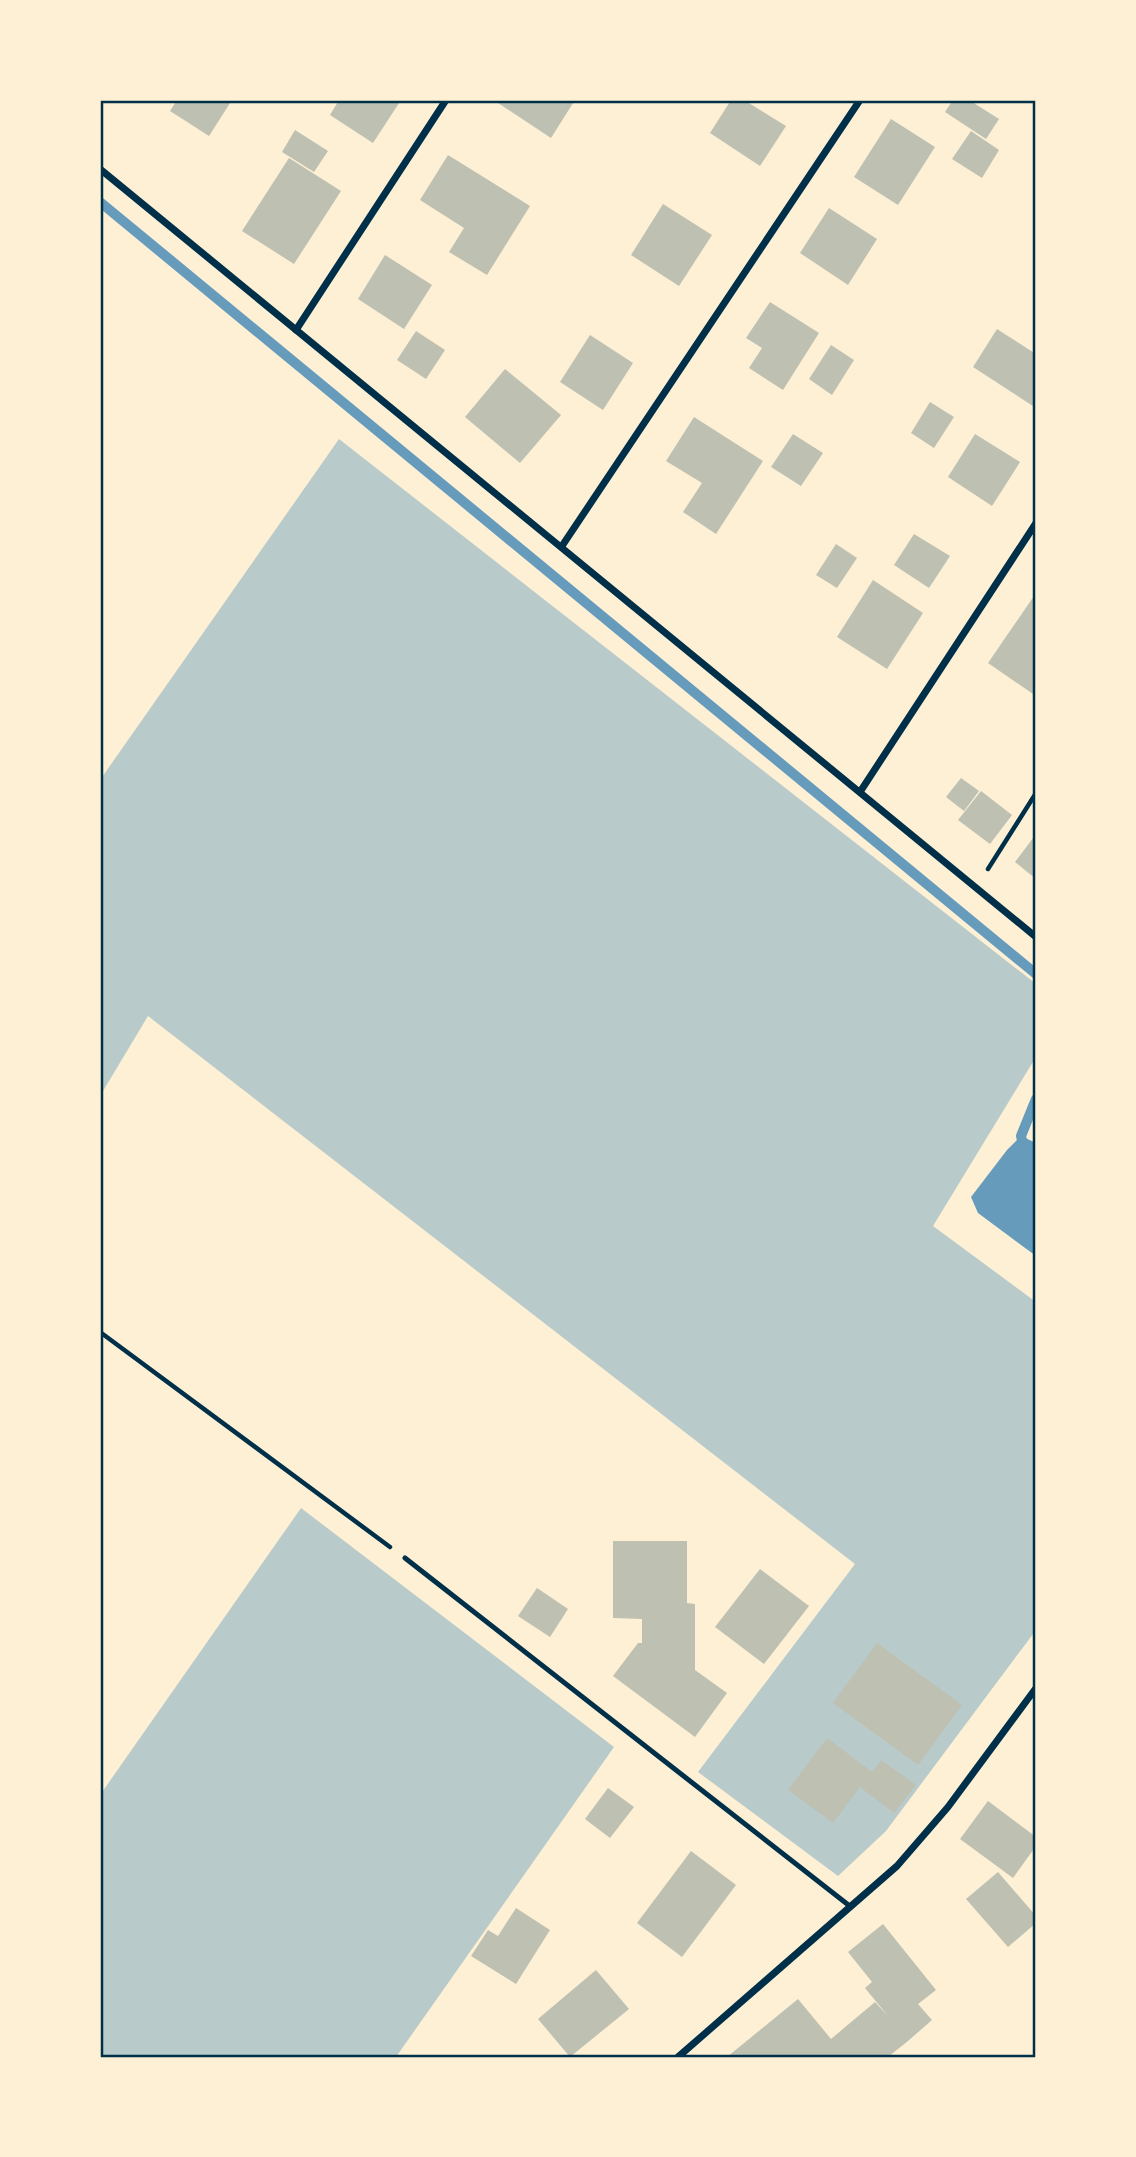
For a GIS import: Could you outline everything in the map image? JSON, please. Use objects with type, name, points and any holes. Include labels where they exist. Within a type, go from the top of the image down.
[{"type":"street","points":[[296,330],[446,100]]},
{"type":"street","points":[[562,547],[860,100]]},
{"type":"street","points":[[100,169],[1036,937]]},
{"type":"street","points":[[860,792],[1036,523]]},
{"type":"street","points":[[678,2057],[897,1866],[948,1807],[1036,1688]]},
{"type":"lane","points":[[405,1558],[851,1907]]},
{"type":"path","points":[[976,887],[1036,793]]},
{"type":"path","points":[[100,1332],[405,1558]]},
{"type":"shaded area","points":[[339,439],[1036,984],[1036,1057],[933,1226],[1036,1302],[1036,1630],[886,1831],[838,1876],[698,1772],[855,1564],[148,1016],[100,1096],[100,780]]},
{"type":"shaded area","points":[[301,1508],[614,1747],[396,2057],[100,2057],[100,1795]]},
{"type":"water","points":[[1021,1136],[1036,1143],[1036,1256],[978,1213],[971,1197]]},
{"type":"building","points":[[177,100],[232,100],[209,136],[170,111]]},
{"type":"building","points":[[339,100],[401,100],[373,143],[330,115]]},
{"type":"building","points":[[500,100],[575,100],[551,138],[498,103]]},
{"type":"building","points":[[731,100],[744,100],[786,126],[760,166],[710,133]]},
{"type":"building","points":[[953,100],[969,100],[999,119],[986,139],[945,112]]},
{"type":"building","points":[[891,119],[935,147],[898,205],[854,177]]},
{"type":"building","points":[[295,130],[328,151],[314,172],[282,152]]},
{"type":"building","points":[[971,131],[999,150],[982,178],[952,159]]},
{"type":"building","points":[[448,155],[530,206],[487,275],[449,252],[464,228],[420,200]]},
{"type":"building","points":[[289,158],[341,191],[294,264],[242,231]]},
{"type":"building","points":[[663,204],[712,235],[679,286],[631,255]]},
{"type":"building","points":[[829,208],[877,239],[848,285],[800,253]]},
{"type":"building","points":[[385,255],[432,285],[404,329],[358,299]]},
{"type":"building","points":[[770,302],[819,333],[783,390],[749,368],[762,348],[746,338]]},
{"type":"building","points":[[997,329],[1036,354],[1036,408],[973,367]]},
{"type":"building","points":[[416,331],[445,350],[426,379],[397,360]]},
{"type":"building","points":[[590,335],[633,363],[603,410],[560,382]]},
{"type":"building","points":[[831,345],[854,360],[832,395],[809,379]]},
{"type":"building","points":[[505,369],[561,415],[520,463],[465,417]]},
{"type":"building","points":[[930,402],[954,417],[934,448],[911,433]]},
{"type":"building","points":[[694,417],[763,461],[716,534],[683,512],[702,483],[666,461]]},
{"type":"building","points":[[793,434],[823,453],[801,486],[771,467]]},
{"type":"building","points":[[975,434],[1020,462],[992,506],[948,477]]},
{"type":"building","points":[[914,534],[950,556],[929,588],[894,565]]},
{"type":"building","points":[[836,544],[857,558],[837,588],[816,575]]},
{"type":"building","points":[[873,580],[923,613],[887,669],[837,637]]},
{"type":"building","points":[[1034,596],[1036,597],[1036,696],[988,663]]},
{"type":"building","points":[[961,778],[979,791],[964,811],[946,797]]},
{"type":"building","points":[[981,791],[1012,815],[990,844],[958,820]]},
{"type":"building","points":[[1036,834],[1036,879],[1015,862]]},
{"type":"building","points":[[613,1541],[687,1541],[687,1603],[695,1604],[695,1670],[727,1693],[695,1737],[613,1676],[638,1643],[642,1643],[642,1619],[613,1618]]},
{"type":"building","points":[[760,1569],[809,1606],[764,1664],[715,1627]]},
{"type":"building","points":[[537,1588],[568,1609],[550,1637],[518,1616]]},
{"type":"building","points":[[877,1643],[962,1705],[918,1765],[833,1703]]},
{"type":"building","points":[[827,1738],[872,1772],[881,1760],[916,1785],[894,1813],[860,1787],[833,1823],[788,1790]]},
{"type":"building","points":[[608,1788],[634,1807],[610,1838],[585,1819]]},
{"type":"building","points":[[988,1801],[1036,1837],[1036,1846],[1013,1878],[960,1839]]},
{"type":"building","points":[[691,1851],[736,1885],[682,1957],[637,1923]]},
{"type":"building","points":[[998,1872],[1036,1916],[1036,1923],[1008,1947],[966,1899]]},
{"type":"building","points":[[516,1908],[550,1930],[516,1984],[471,1956],[488,1930],[498,1936]]},
{"type":"building","points":[[883,1924],[936,1990],[918,2004],[932,2020],[908,2041],[888,2057],[727,2057],[798,1999],[831,2039],[875,2002],[888,2016],[865,1988],[872,1982],[848,1952]]},
{"type":"building","points":[[596,1970],[629,2009],[570,2057],[538,2019]]},
{"type":"waterway","points":[[100,202],[1036,974]]},
{"type":"waterway","points":[[1024,1149],[1021,1136],[1036,1099]]}]
